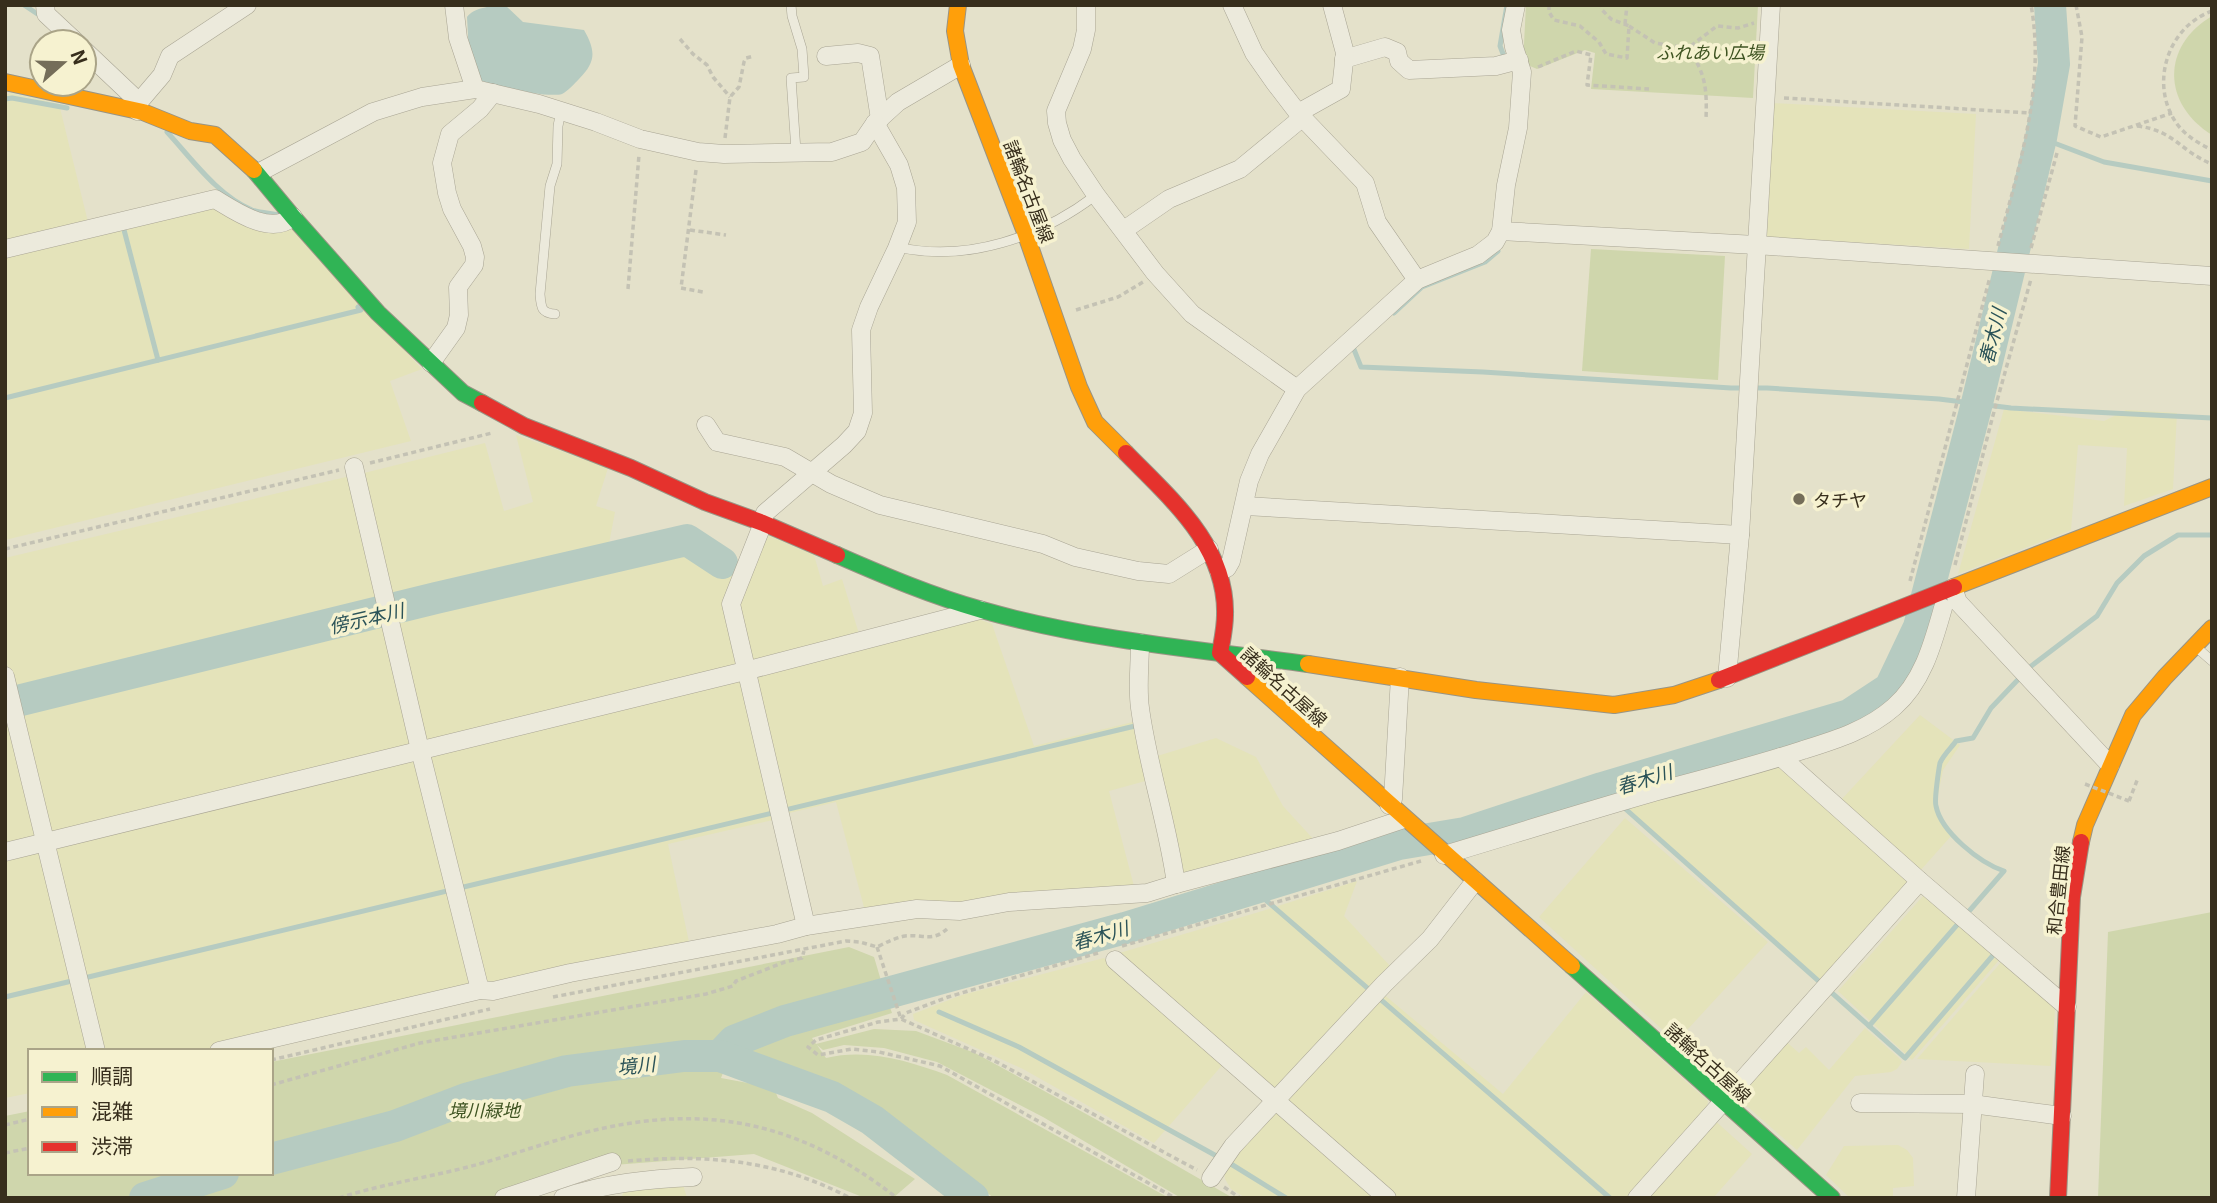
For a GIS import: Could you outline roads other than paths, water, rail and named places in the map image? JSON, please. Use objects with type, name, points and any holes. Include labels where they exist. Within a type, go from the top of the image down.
[{"type":"street","points":[[45,5],[46,14],[61,28]]},
{"type":"street","points":[[138,106],[162,75],[170,56],[247,5]]},
{"type":"street","name":"諸輪名古屋線","points":[[958,5],[955,31],[961,65],[1026,235],[1079,387],[1095,422],[1181,509],[1209,549],[1219,571],[1225,614],[1220,653],[1832,1198]]},
{"type":"street","points":[[1086,5],[1086,30],[1082,49],[1058,104],[1057,123],[1072,159],[1155,272],[1192,314],[1297,389]]},
{"type":"street","points":[[1232,5],[1254,53],[1301,115],[1364,183],[1377,222],[1417,280]]},
{"type":"street","points":[[1124,230],[1169,199],[1240,169],[1301,115],[1341,89],[1345,53],[1332,5]]},
{"type":"street","points":[[1219,571],[1227,568],[1231,561],[1249,481],[1260,454],[1297,389],[1417,280],[1478,254],[1495,242],[1501,231],[1506,185],[1518,128],[1521,66],[1511,30],[1516,5]]},
{"type":"street","points":[[431,363],[456,328],[459,315],[458,287],[474,265],[475,257],[452,209],[442,163],[450,134],[480,109],[484,91],[458,38],[454,6]]},
{"type":"street","points":[[1727,678],[1740,535],[1764,97],[1766,13]]},
{"type":"street","points":[[1345,60],[1385,47],[1397,52],[1399,61],[1409,70],[1521,66]]},
{"type":"street","points":[[806,926],[731,604],[765,513],[857,431],[863,413],[864,392],[860,363],[861,330],[907,222],[906,188],[899,165],[877,121],[870,56],[858,52],[826,56]]},
{"type":"street","points":[[98,65],[138,106]]},
{"type":"street","points":[[258,173],[373,112],[422,97],[484,91],[561,111],[640,139],[698,152],[832,152],[862,142],[877,121],[898,102],[961,65]]},
{"type":"street","points":[[5,82],[138,106],[190,131],[215,135],[258,173],[378,313],[431,363],[463,393],[524,426],[631,468],[705,502],[763,523],[903,584],[982,610],[1140,643],[1352,669],[1476,690],[1614,705],[1674,695],[1727,678],[1906,605],[2212,487]]},
{"type":"street","points":[[5,249],[215,199],[245,218],[270,223],[288,221],[293,217]]},
{"type":"street","points":[[1501,231],[1756,244],[2212,276]]},
{"type":"street","points":[[706,425],[717,442],[785,457],[831,484],[880,505],[1043,544],[1075,556],[1138,571],[1169,574],[1209,549]]},
{"type":"street","points":[[354,467],[420,750],[480,990]]},
{"type":"street","points":[[1245,506],[1740,535]]},
{"type":"street","points":[[1950,589],[1958,602],[2110,765]]},
{"type":"street","points":[[1441,852],[1781,757],[1861,729],[1897,705],[1909,691],[1922,670],[1943,608]]},
{"type":"street","points":[[5,852],[745,671],[982,610]]},
{"type":"street","name":"和合豊田線","points":[[2058,1198],[2072,897],[2085,825],[2133,715],[2212,628]]},
{"type":"street","points":[[1140,643],[1139,706],[1176,884]]},
{"type":"street","points":[[5,676],[96,1049]]},
{"type":"street","points":[[1389,805],[1393,799],[1400,677]]},
{"type":"street","points":[[1781,757],[2067,1007]]},
{"type":"street","points":[[228,1049],[480,990],[493,991],[806,926],[918,909],[960,911],[1022,901],[1147,893],[1407,821]]},
{"type":"street","points":[[1211,1178],[1233,1146],[1384,984],[1430,939],[1475,881]]},
{"type":"street","points":[[1637,1198],[1920,881]]},
{"type":"street","points":[[1115,960],[1387,1198]]},
{"type":"street","points":[[1966,1198],[1975,1074]]},
{"type":"street","points":[[1860,1103],[1972,1104],[2062,1115]]},
{"type":"street","points":[[504,1198],[612,1162]]},
{"type":"street","points":[[564,1198],[616,1191],[658,1179],[693,1177]]},
{"type":"lane","points":[[791,5],[802,49],[804,77],[791,78],[796,151]]},
{"type":"lane","points":[[555,314],[542,310],[540,294],[550,186],[557,164],[561,111]]},
{"type":"lane","points":[[897,247],[961,251],[1026,235],[1072,213],[1096,195]]},
{"type":"lane","points":[[2195,645],[2212,661]]},
{"type":"waterway","points":[[24,5],[42,17]]},
{"type":"waterway","points":[[1505,59],[1500,46],[1507,5]]},
{"type":"waterway","name":"春木川","points":[[720,1056],[734,1041],[785,1021],[1125,928],[1399,844],[1465,833],[1602,788],[1849,715],[1890,688],[1919,627],[2041,138],[2054,64],[2050,5]]},
{"type":"waterway","points":[[5,99],[67,108]]},
{"type":"waterway","points":[[167,132],[206,176],[227,195],[252,210],[279,215]]},
{"type":"waterway","points":[[2041,138],[2104,162],[2212,181]]},
{"type":"waterway","points":[[120,227],[123,226],[158,360]]},
{"type":"waterway","points":[[1394,313],[1422,287],[1485,262],[1498,251]]},
{"type":"waterway","points":[[5,398],[361,310],[358,307]]},
{"type":"waterway","points":[[1357,344],[1353,347],[1361,367],[1767,388],[1939,399],[2011,408],[2212,418]]},
{"type":"waterway","points":[[1869,1026],[2004,871],[1973,854],[1953,836],[1939,816],[1936,797],[1943,757],[1956,741],[1973,738],[1991,708],[2030,667],[2097,616],[2117,583],[2144,556],[2178,535],[2212,535]]},
{"type":"waterway","name":"傍示本川","points":[[5,704],[436,598],[687,540],[722,563]]},
{"type":"waterway","points":[[5,997],[1135,726]]},
{"type":"waterway","points":[[1602,788],[1905,1058],[1995,953]]},
{"type":"waterway","points":[[1253,889],[1610,1198]]},
{"type":"waterway","points":[[939,1012],[1019,1047],[1231,1164],[1286,1198]]},
{"type":"waterway","name":"境川","points":[[273,1158],[395,1126],[466,1099],[567,1071],[684,1056],[720,1056],[832,1097],[872,1120],[973,1198]]},
{"type":"waterway","name":"境川","points":[[145,1198],[217,1175]]},
{"type":"place","name":"タチヤ","points":[[1799,499]]},
{"type":"park label","name":"ふれあい広場","points":[[1710,51]]},
{"type":"park label","name":"境川緑地","points":[[484,1109]]}]
